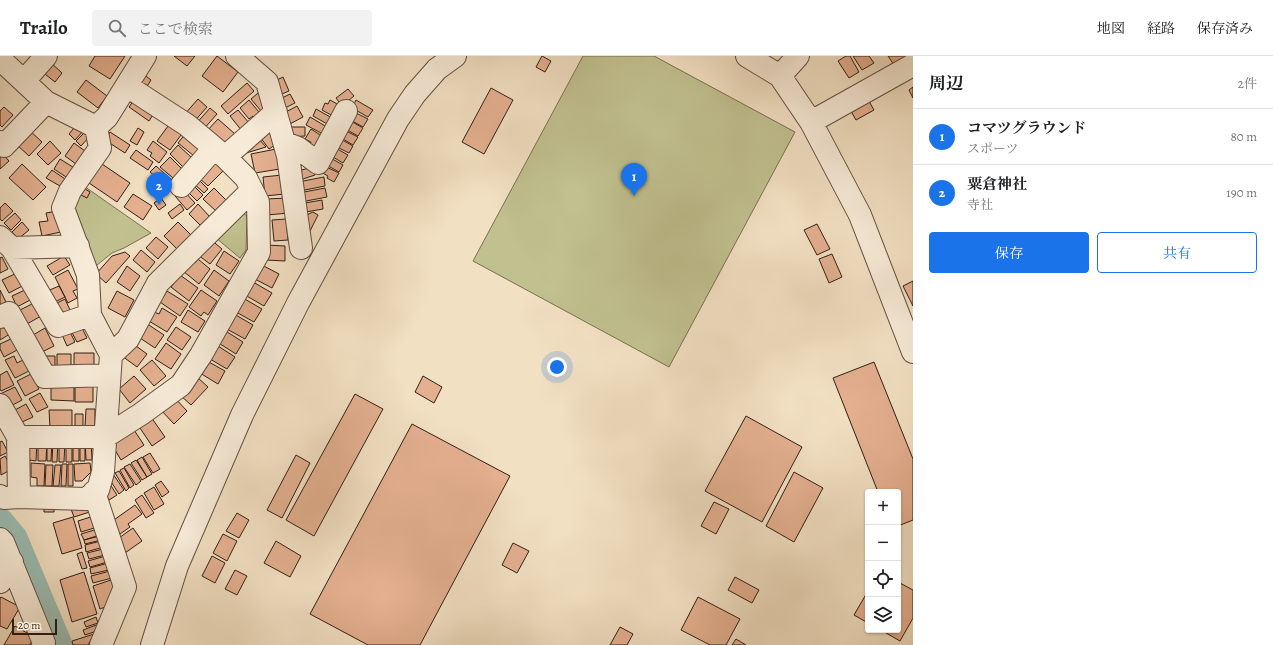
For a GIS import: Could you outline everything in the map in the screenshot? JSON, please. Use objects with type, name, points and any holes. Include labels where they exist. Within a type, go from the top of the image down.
[{"type":"street","points":[[24,81],[46,56]]},
{"type":"street","points":[[96,127],[107,117],[146,56]]},
{"type":"street","points":[[237,56],[267,82],[288,156],[301,248]]},
{"type":"street","points":[[152,645],[177,566],[242,415],[298,303],[398,119],[415,94],[437,69],[455,56]]},
{"type":"street","points":[[747,56],[780,76],[811,122],[860,215],[913,352]]},
{"type":"street","points":[[780,76],[798,56]]},
{"type":"street","points":[[0,59],[46,102],[96,127]]},
{"type":"street","points":[[811,122],[913,65]]},
{"type":"street","points":[[18,437],[105,437],[182,385],[201,355],[259,252],[258,202],[246,178],[220,152],[187,125],[127,86]]},
{"type":"street","points":[[0,142],[4,146],[46,102]]},
{"type":"street","points":[[181,186],[220,152],[276,112]]},
{"type":"street","points":[[285,143],[298,148],[318,162],[346,112]]},
{"type":"street","points":[[0,405],[18,437],[10,497],[86,499],[98,490],[103,472],[110,365],[90,315],[88,275],[63,208],[70,191],[100,148],[96,127]]},
{"type":"street","points":[[0,318],[9,313],[45,377],[110,365],[128,339],[158,283],[252,190]]},
{"type":"street","points":[[6,242],[78,246]]},
{"type":"street","points":[[6,242],[58,326],[90,315]]},
{"type":"street","points":[[94,492],[125,587],[101,645]]},
{"type":"street","points":[[0,539],[3,542],[12,562],[44,643],[43,645]]},
{"type":"street","points":[[0,582],[12,562]]},
{"type":"shaded area","points":[[583,56],[654,56],[795,132],[669,367],[473,261]]},
{"type":"shaded area","points":[[81,184],[151,233],[112,253],[92,269],[68,208]]},
{"type":"shaded area","points":[[240,210],[247,216],[246,250],[240,258],[216,238]]},
{"type":"building","points":[[95,56],[125,56],[110,79],[89,66]]},
{"type":"building","points":[[174,56],[195,56],[187,66]]},
{"type":"building","points":[[217,56],[238,72],[223,92],[202,76]]},
{"type":"building","points":[[542,56],[551,61],[545,72],[536,67]]},
{"type":"building","points":[[846,56],[850,56],[859,72],[849,78],[838,61]]},
{"type":"building","points":[[853,56],[869,56],[874,63],[862,70]]},
{"type":"building","points":[[888,56],[908,56],[894,65]]},
{"type":"building","points":[[49,61],[62,73],[55,82],[41,71]]},
{"type":"building","points":[[142,73],[151,80],[146,88],[137,81]]},
{"type":"building","points":[[283,77],[289,91],[277,96],[271,83]]},
{"type":"building","points":[[86,80],[107,96],[98,108],[77,92]]},
{"type":"building","points":[[247,83],[254,91],[228,114],[221,106]]},
{"type":"building","points":[[913,87],[913,98],[909,90]]},
{"type":"building","points":[[491,88],[513,100],[484,154],[462,142]]},
{"type":"building","points":[[348,89],[354,96],[342,106],[336,98]]},
{"type":"building","points":[[258,93],[268,105],[261,111],[251,99]]},
{"type":"building","points":[[290,94],[295,103],[281,110],[276,101]]},
{"type":"building","points":[[866,96],[874,110],[856,120],[848,106]]},
{"type":"building","points":[[136,97],[156,110],[149,121],[129,107]]},
{"type":"building","points":[[198,99],[207,107],[193,123],[184,115]]},
{"type":"building","points":[[249,100],[263,117],[257,121],[253,116],[249,119],[240,108]]},
{"type":"building","points":[[330,100],[339,105],[333,116],[322,110],[325,103],[328,104]]},
{"type":"building","points":[[356,100],[373,110],[368,117],[352,108]]},
{"type":"building","points":[[297,106],[303,117],[288,125],[282,114]]},
{"type":"building","points":[[4,107],[13,115],[2,127],[0,125],[0,111]]},
{"type":"building","points":[[210,108],[217,114],[202,131],[195,125]]},
{"type":"building","points":[[316,109],[332,118],[329,125],[313,116]]},
{"type":"building","points":[[238,110],[250,124],[242,131],[230,116]]},
{"type":"building","points":[[352,111],[368,119],[363,127],[347,118]]},
{"type":"building","points":[[310,117],[327,127],[323,134],[306,125]]},
{"type":"building","points":[[218,119],[235,134],[223,147],[206,132]]},
{"type":"building","points":[[347,119],[363,128],[358,136],[342,127]]},
{"type":"building","points":[[171,122],[184,131],[170,150],[157,141]]},
{"type":"building","points":[[78,123],[85,129],[75,140],[69,134]]},
{"type":"building","points":[[271,123],[278,143],[269,149],[257,133]]},
{"type":"building","points":[[287,127],[305,127],[305,136],[287,137]]},
{"type":"building","points":[[138,128],[144,132],[137,145],[130,141]]},
{"type":"building","points":[[311,129],[322,136],[314,150],[309,146],[311,142],[305,139]]},
{"type":"building","points":[[342,129],[358,137],[353,145],[338,136]]},
{"type":"building","points":[[29,130],[42,142],[29,156],[16,144]]},
{"type":"building","points":[[86,131],[91,135],[81,146],[76,141]]},
{"type":"building","points":[[110,132],[130,145],[125,153],[105,140]]},
{"type":"building","points":[[186,133],[202,147],[194,156],[178,143]]},
{"type":"building","points":[[337,137],[353,146],[349,153],[333,145]]},
{"type":"building","points":[[259,139],[266,147],[243,154]]},
{"type":"building","points":[[50,141],[61,153],[48,165],[37,154]]},
{"type":"building","points":[[153,141],[167,152],[159,163],[150,156],[152,153],[147,150]]},
{"type":"building","points":[[74,143],[85,151],[76,164],[65,156]]},
{"type":"building","points":[[178,145],[192,158],[183,167],[170,154]]},
{"type":"building","points":[[332,146],[348,155],[343,163],[328,154]]},
{"type":"building","points":[[276,149],[280,169],[255,173],[251,154]]},
{"type":"building","points":[[136,150],[153,162],[148,170],[130,158]]},
{"type":"building","points":[[1,152],[9,161],[0,169],[0,153]]},
{"type":"building","points":[[327,156],[343,165],[339,172],[323,163]]},
{"type":"building","points":[[170,157],[182,169],[173,178],[160,167]]},
{"type":"building","points":[[213,158],[225,169],[208,186],[197,176]]},
{"type":"building","points":[[60,159],[76,169],[69,179],[54,169]]},
{"type":"building","points":[[22,164],[46,187],[33,200],[9,178]]},
{"type":"building","points":[[102,164],[130,183],[117,202],[89,183]]},
{"type":"building","points":[[322,165],[339,173],[334,182],[327,178],[328,176],[319,171]]},
{"type":"building","points":[[156,166],[172,180],[166,186],[150,172]]},
{"type":"building","points":[[313,167],[315,175],[297,181],[294,172]]},
{"type":"building","points":[[52,170],[65,179],[60,186],[46,178]]},
{"type":"building","points":[[282,175],[285,194],[265,196],[263,177]]},
{"type":"building","points":[[196,177],[208,189],[204,193],[191,181]]},
{"type":"building","points":[[324,177],[325,186],[300,191],[298,182]]},
{"type":"building","points":[[190,182],[203,195],[197,201],[184,188]]},
{"type":"building","points":[[214,188],[228,202],[217,212],[203,199]]},
{"type":"building","points":[[325,188],[327,197],[301,202],[299,193]]},
{"type":"building","points":[[85,189],[90,192],[87,198],[81,195]]},
{"type":"building","points":[[183,190],[195,203],[187,210],[175,196]]},
{"type":"building","points":[[133,194],[152,206],[143,220],[124,207]]},
{"type":"building","points":[[161,198],[166,205],[159,210],[154,203]]},
{"type":"building","points":[[287,198],[289,213],[267,215],[266,199]]},
{"type":"building","points":[[322,200],[323,209],[300,213],[299,204]]},
{"type":"building","points":[[5,203],[13,211],[2,221],[0,219],[0,208]]},
{"type":"building","points":[[180,204],[184,210],[172,219],[168,213]]},
{"type":"building","points":[[198,204],[210,217],[201,226],[189,214]]},
{"type":"building","points":[[57,211],[61,232],[42,236],[39,222],[48,221],[46,213]]},
{"type":"building","points":[[313,212],[318,215],[307,237],[300,218]]},
{"type":"building","points":[[15,213],[21,220],[11,230],[4,223]]},
{"type":"building","points":[[286,219],[288,240],[274,241],[272,220]]},
{"type":"building","points":[[22,222],[29,230],[18,239],[12,232]]},
{"type":"building","points":[[178,222],[193,237],[179,251],[164,236]]},
{"type":"building","points":[[817,224],[830,249],[817,255],[804,230]]},
{"type":"building","points":[[156,237],[168,247],[158,259],[146,248]]},
{"type":"building","points":[[210,239],[222,249],[210,264],[198,255]]},
{"type":"building","points":[[266,245],[285,246],[285,261],[266,260]]},
{"type":"building","points":[[141,250],[155,262],[147,272],[133,260]]},
{"type":"building","points":[[224,251],[239,261],[230,274],[216,265]]},
{"type":"building","points":[[125,252],[130,256],[106,283],[96,274],[112,256]]},
{"type":"building","points":[[832,254],[842,277],[829,283],[819,259]]},
{"type":"building","points":[[64,256],[70,265],[53,275],[47,266]]},
{"type":"building","points":[[2,257],[8,269],[0,273],[0,258]]},
{"type":"building","points":[[198,259],[210,269],[199,284],[183,271],[192,260],[195,263]]},
{"type":"building","points":[[260,264],[279,274],[272,288],[253,278]]},
{"type":"building","points":[[127,266],[140,276],[130,291],[117,282]]},
{"type":"building","points":[[68,270],[78,289],[73,291],[77,298],[68,303],[55,277]]},
{"type":"building","points":[[214,270],[229,281],[219,296],[204,285]]},
{"type":"building","points":[[19,272],[26,284],[9,293],[2,280]]},
{"type":"building","points":[[180,275],[198,288],[189,301],[171,287]]},
{"type":"building","points":[[913,281],[913,306],[903,286]]},
{"type":"building","points":[[253,282],[272,293],[264,306],[245,295]]},
{"type":"building","points":[[59,286],[65,297],[51,304],[45,292]]},
{"type":"building","points":[[27,289],[32,299],[17,307],[12,296]]},
{"type":"building","points":[[0,290],[7,304],[0,307]]},
{"type":"building","points":[[201,290],[217,301],[208,315],[204,312],[201,316],[189,307]]},
{"type":"building","points":[[117,291],[134,300],[125,317],[108,308]]},
{"type":"building","points":[[167,291],[188,304],[180,316],[160,302]]},
{"type":"building","points":[[243,298],[262,309],[254,322],[236,312]]},
{"type":"building","points":[[65,299],[70,310],[60,315],[55,304]]},
{"type":"building","points":[[36,302],[43,315],[25,325],[18,311]]},
{"type":"building","points":[[162,308],[177,317],[167,332],[149,321],[154,312],[159,314]]},
{"type":"building","points":[[188,310],[205,321],[198,332],[181,322]]},
{"type":"building","points":[[234,314],[253,325],[245,339],[225,328]]},
{"type":"building","points":[[5,323],[10,334],[0,340],[0,326]]},
{"type":"building","points":[[146,323],[164,335],[155,348],[137,336]]},
{"type":"building","points":[[80,324],[87,338],[77,342],[70,329]]},
{"type":"building","points":[[67,326],[75,342],[67,346],[60,330]]},
{"type":"building","points":[[176,327],[191,337],[182,350],[167,340]]},
{"type":"building","points":[[45,328],[54,346],[42,352],[33,335]]},
{"type":"building","points":[[224,330],[243,342],[236,354],[217,342]]},
{"type":"building","points":[[13,338],[19,349],[4,357],[0,349],[0,344]]},
{"type":"building","points":[[132,343],[147,354],[137,367],[122,356]]},
{"type":"building","points":[[166,343],[181,354],[171,369],[155,359]]},
{"type":"building","points":[[218,346],[235,357],[227,369],[210,359]]},
{"type":"building","points":[[74,353],[94,353],[94,368],[74,368]]},
{"type":"building","points":[[57,354],[71,354],[71,370],[57,370]]},
{"type":"building","points":[[14,356],[17,363],[23,360],[29,371],[15,378],[5,360]]},
{"type":"building","points":[[42,356],[55,356],[55,368],[42,368]]},
{"type":"building","points":[[152,360],[166,376],[154,386],[140,370]]},
{"type":"building","points":[[207,361],[225,371],[218,384],[200,373]]},
{"type":"building","points":[[874,362],[913,459],[913,520],[901,525],[901,489],[877,489],[833,378]]},
{"type":"building","points":[[7,371],[14,385],[1,391],[0,375]]},
{"type":"building","points":[[31,374],[39,389],[25,396],[17,381]]},
{"type":"building","points":[[134,376],[146,389],[130,403],[119,389]]},
{"type":"building","points":[[423,376],[442,387],[434,403],[415,392]]},
{"type":"building","points":[[197,377],[208,387],[191,405],[180,395]]},
{"type":"building","points":[[75,380],[93,380],[93,402],[75,402]]},
{"type":"building","points":[[51,383],[74,383],[74,401],[51,400]]},
{"type":"building","points":[[15,387],[22,400],[7,408],[0,394]]},
{"type":"building","points":[[40,393],[48,407],[37,412],[29,399]]},
{"type":"building","points":[[355,394],[383,409],[314,536],[286,520]]},
{"type":"building","points":[[173,396],[187,411],[174,424],[160,409]]},
{"type":"building","points":[[26,404],[33,417],[22,422],[15,410]]},
{"type":"building","points":[[86,409],[95,409],[95,427],[85,427]]},
{"type":"building","points":[[49,410],[72,410],[72,428],[50,428]]},
{"type":"building","points":[[75,414],[83,414],[83,427],[75,427]]},
{"type":"building","points":[[746,416],[802,447],[762,522],[705,491]]},
{"type":"building","points":[[151,417],[165,437],[152,446],[138,425]]},
{"type":"building","points":[[412,424],[510,476],[420,645],[368,645],[310,614]]},
{"type":"building","points":[[134,430],[144,445],[121,460],[112,445]]},
{"type":"building","points":[[38,440],[47,440],[46,461],[38,461]]},
{"type":"building","points":[[85,440],[91,440],[92,460],[86,460]]},
{"type":"building","points":[[2,441],[8,452],[0,456],[0,442]]},
{"type":"building","points":[[23,441],[37,441],[36,461],[30,460],[29,467]]},
{"type":"building","points":[[47,441],[52,441],[51,461],[47,461]]},
{"type":"building","points":[[53,441],[58,441],[57,462],[52,462]]},
{"type":"building","points":[[59,441],[65,441],[64,462],[59,462]]},
{"type":"building","points":[[66,441],[72,441],[72,462],[66,462]]},
{"type":"building","points":[[73,441],[79,441],[79,461],[73,461]]},
{"type":"building","points":[[80,441],[85,441],[85,461],[80,461]]},
{"type":"building","points":[[150,453],[160,469],[153,473],[143,457]]},
{"type":"building","points":[[296,455],[310,463],[282,518],[267,510]]},
{"type":"building","points":[[5,456],[12,469],[1,475],[0,459]]},
{"type":"building","points":[[142,457],[152,474],[147,477],[137,460]]},
{"type":"building","points":[[136,460],[147,477],[142,480],[131,463]]},
{"type":"building","points":[[31,463],[45,464],[44,486],[37,486],[37,478],[31,477]]},
{"type":"building","points":[[90,463],[91,472],[82,481],[75,481],[74,464]]},
{"type":"building","points":[[62,464],[67,464],[66,486],[61,486]]},
{"type":"building","points":[[68,464],[73,464],[73,486],[68,486]]},
{"type":"building","points":[[130,464],[141,481],[136,485],[124,467]]},
{"type":"building","points":[[46,465],[53,465],[52,486],[45,486]]},
{"type":"building","points":[[55,465],[61,465],[59,486],[53,486]]},
{"type":"building","points":[[124,468],[134,485],[130,488],[120,470]]},
{"type":"building","points":[[119,471],[129,488],[126,491],[115,473]]},
{"type":"building","points":[[794,472],[823,488],[794,542],[766,526]]},
{"type":"building","points":[[113,474],[124,490],[119,494],[108,477]]},
{"type":"building","points":[[108,481],[117,495],[109,500],[104,491]]},
{"type":"building","points":[[161,481],[169,492],[162,497],[155,485]]},
{"type":"building","points":[[154,487],[164,504],[154,510],[144,493]]},
{"type":"building","points":[[142,495],[154,513],[146,518],[135,500]]},
{"type":"building","points":[[44,502],[54,502],[54,512],[44,512]]},
{"type":"building","points":[[93,502],[96,510],[74,517],[71,509]]},
{"type":"building","points":[[714,502],[729,509],[716,534],[701,526]]},
{"type":"building","points":[[135,505],[142,514],[128,524],[130,527],[120,534],[111,522]]},
{"type":"building","points":[[237,513],[249,520],[239,538],[226,531]]},
{"type":"building","points":[[97,515],[101,526],[81,532],[78,521]]},
{"type":"building","points":[[73,517],[82,548],[62,554],[53,523]]},
{"type":"building","points":[[101,528],[103,534],[84,540],[81,534]]},
{"type":"building","points":[[133,528],[142,541],[125,553],[116,540]]},
{"type":"building","points":[[223,534],[237,541],[227,561],[213,553]]},
{"type":"building","points":[[104,535],[105,539],[85,544],[84,540]]},
{"type":"building","points":[[105,540],[107,546],[86,552],[85,545]]},
{"type":"building","points":[[276,541],[301,556],[290,577],[264,563]]},
{"type":"building","points":[[513,543],[529,551],[517,573],[502,565]]},
{"type":"building","points":[[107,548],[109,554],[89,559],[87,553]]},
{"type":"building","points":[[82,552],[87,568],[82,569],[77,554]]},
{"type":"building","points":[[109,555],[111,561],[90,567],[88,561]]},
{"type":"building","points":[[212,556],[225,563],[215,583],[202,576]]},
{"type":"building","points":[[112,562],[113,569],[91,574],[90,568]]},
{"type":"building","points":[[114,570],[116,577],[93,583],[91,576]]},
{"type":"building","points":[[235,570],[247,576],[237,595],[225,589]]},
{"type":"building","points":[[84,572],[97,614],[72,622],[60,580]]},
{"type":"building","points":[[735,577],[759,590],[752,603],[728,590]]},
{"type":"building","points":[[114,579],[118,591],[110,594],[112,601],[110,605],[100,609],[93,586]]},
{"type":"building","points":[[901,584],[913,590],[913,618],[900,641],[886,633],[901,633]]},
{"type":"building","points":[[865,596],[865,621],[854,615]]},
{"type":"building","points":[[1,597],[20,607],[7,629],[0,626]]},
{"type":"building","points":[[698,597],[740,619],[726,645],[710,645],[681,630]]},
{"type":"building","points":[[96,617],[98,623],[86,627],[84,622]]},
{"type":"building","points":[[99,624],[94,632],[85,635],[83,630]]},
{"type":"building","points":[[15,626],[34,637],[30,645],[4,645]]},
{"type":"building","points":[[620,627],[633,634],[627,645],[610,645]]},
{"type":"building","points":[[94,634],[88,645],[73,645],[72,641]]},
{"type":"building","points":[[736,639],[746,645],[732,645]]},
{"type":"waterway","points":[[0,521],[14,538],[59,645]]},
{"type":"place","name":"コマツグラウンド","points":[[634,196]]},
{"type":"place","name":"粟倉神社","points":[[159,205]]}]
